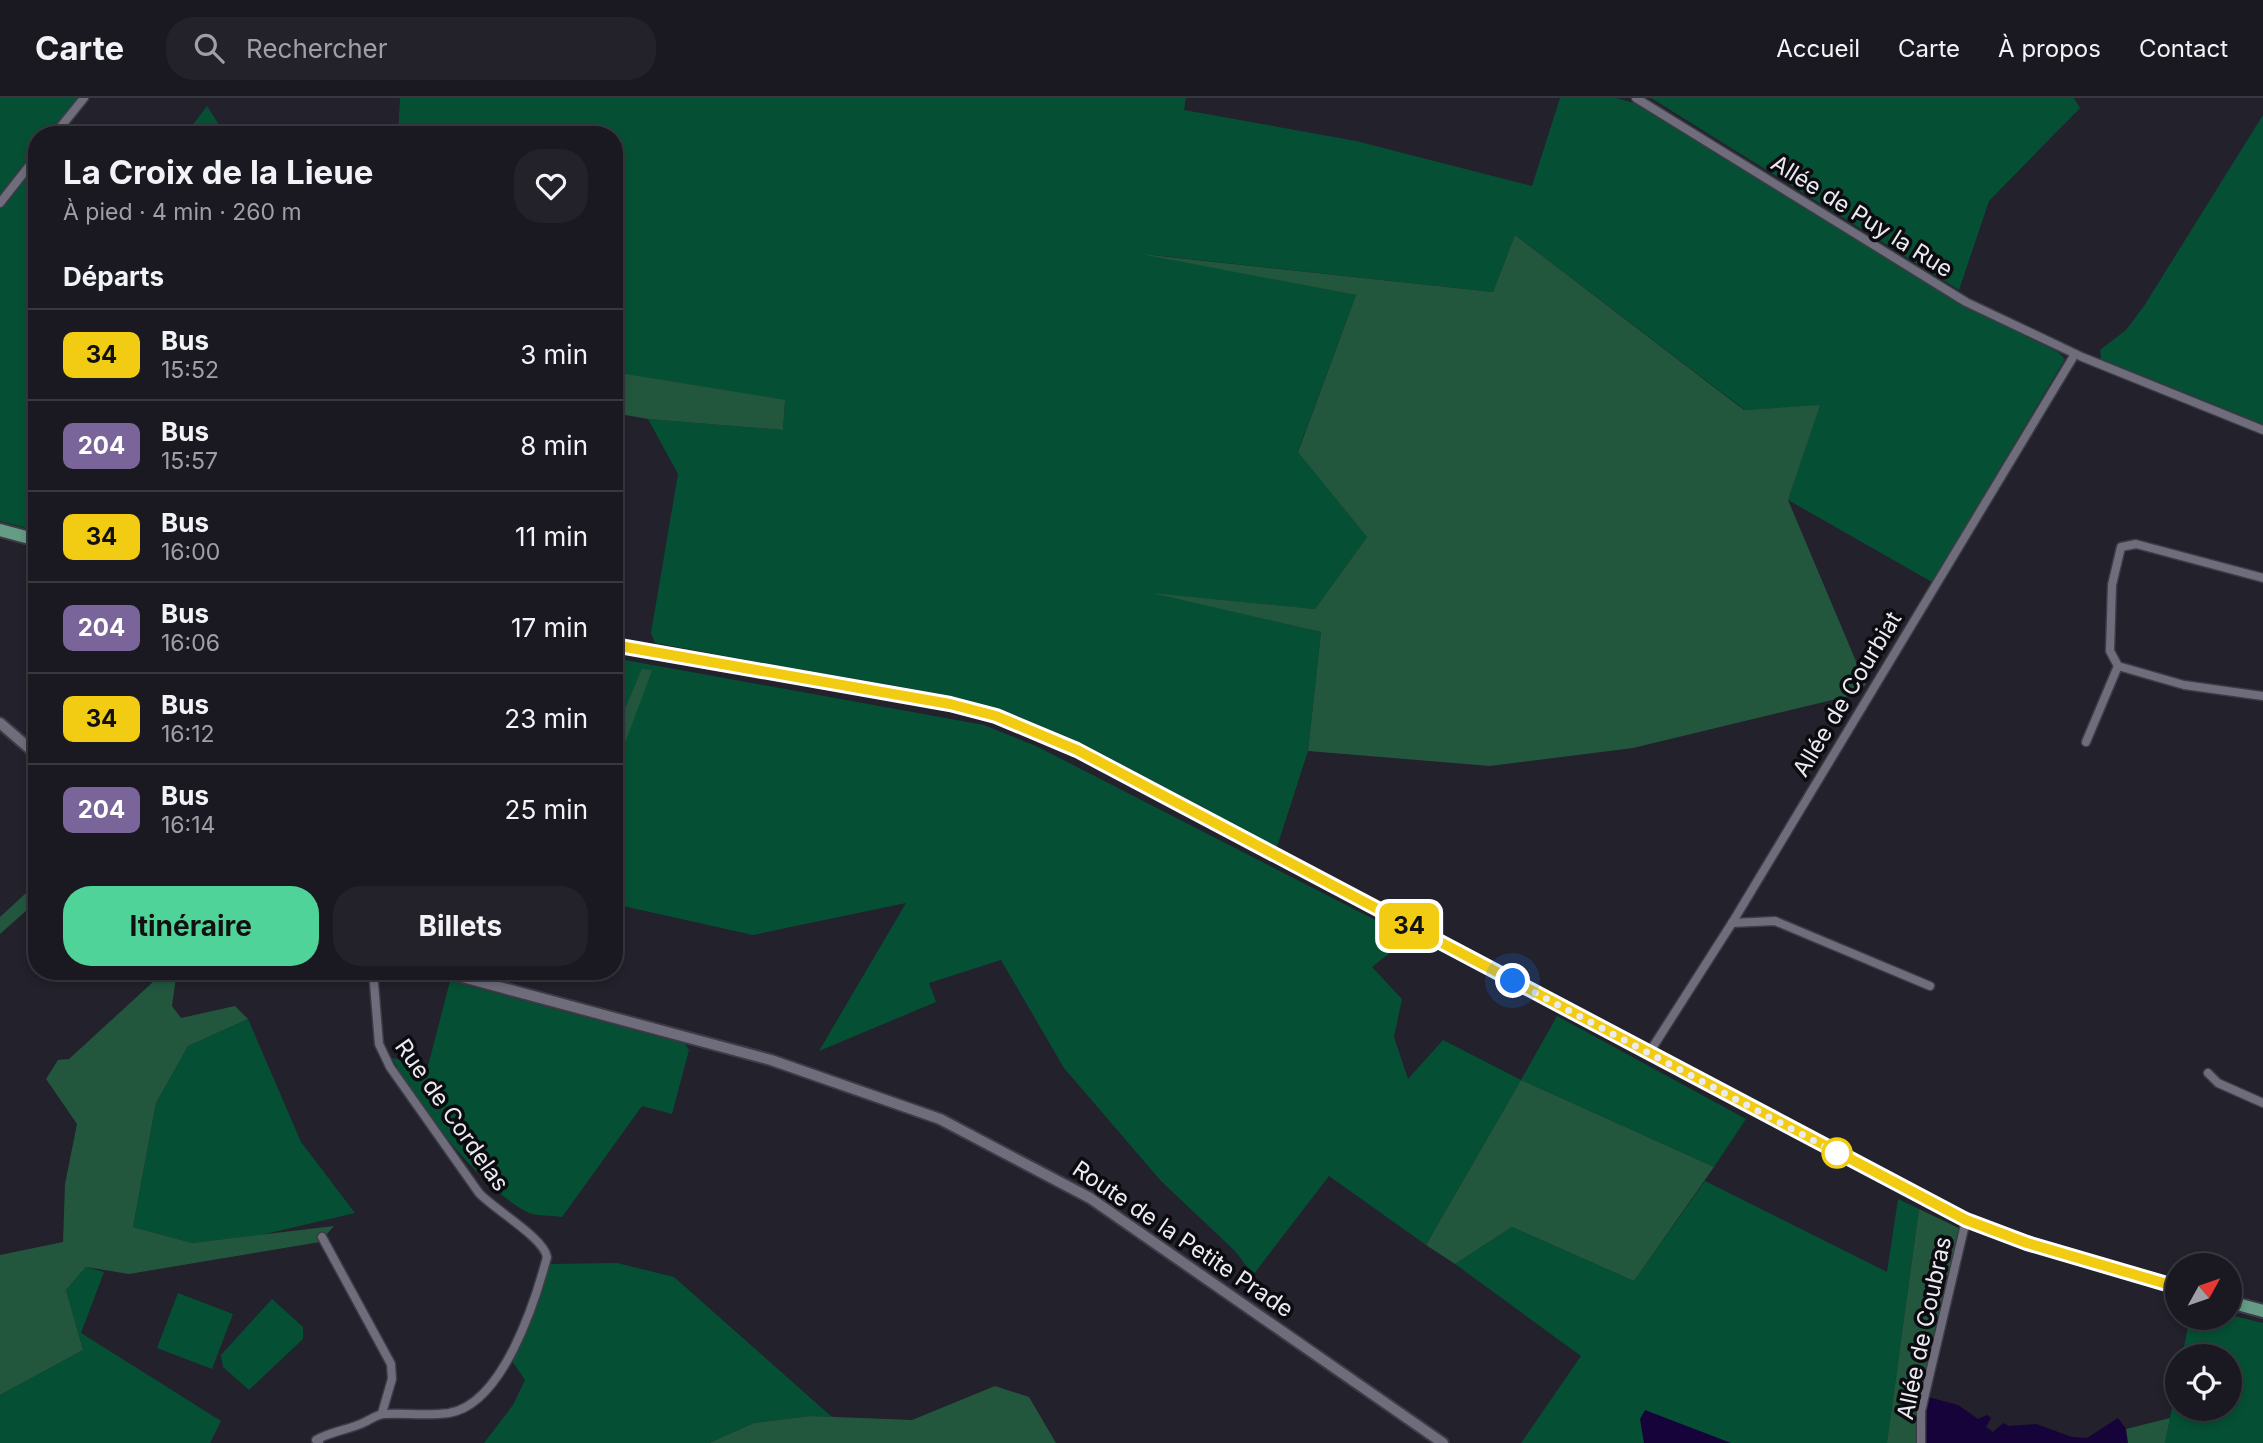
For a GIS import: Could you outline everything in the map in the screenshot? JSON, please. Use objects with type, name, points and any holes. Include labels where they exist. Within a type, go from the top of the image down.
[{"type":"main road","points":[[0,530],[28,538]]},
{"type":"main road","points":[[623,647],[950,704],[1035,731],[1077,750],[1966,1220],[2027,1243],[2165,1283]]},
{"type":"main road","points":[[2242,1305],[2262,1309]]},
{"type":"street","points":[[61,126],[84,98]]},
{"type":"street","name":"Allée de Puy la Rue","points":[[1636,98],[1966,302],[2075,354],[2263,430]]},
{"type":"street","points":[[0,203],[28,167]]},
{"type":"street","name":"Allée de Courbiat","points":[[1649,1053],[1732,923],[2075,354]]},
{"type":"street","points":[[2263,578],[2136,544],[2121,548],[2112,585],[2110,650],[2118,666],[2183,685],[2263,696]]},
{"type":"street","points":[[2086,743],[2118,666]]},
{"type":"street","points":[[0,723],[28,747]]},
{"type":"street","points":[[1732,923],[1775,921],[1930,986]]},
{"type":"street","name":"Rue de Cordelas","points":[[319,1443],[316,1440],[323,1436],[382,1413],[447,1413],[465,1408],[483,1394],[503,1367],[519,1336],[547,1256],[538,1239],[494,1209],[480,1193],[390,1067],[379,1044],[374,980]]},
{"type":"street","name":"Route de la Petite Prade","points":[[473,980],[771,1060],[940,1119],[1090,1198],[1443,1443]]},
{"type":"street","points":[[2208,1073],[2218,1083],[2263,1103]]},
{"type":"street","name":"Allée de Coubras","points":[[1921,1443],[1921,1410],[1966,1220]]},
{"type":"street","points":[[322,1237],[391,1364],[392,1379],[382,1413]]},
{"type":"green space","points":[[0,98],[79,98],[57,126],[28,126],[28,162],[0,197]]},
{"type":"green space","points":[[400,98],[1186,98],[1184,110],[1356,141],[1532,186],[1560,98],[1616,98],[1634,103],[1963,305],[2058,352],[2065,359],[1932,582],[1788,500],[1819,406],[1745,410],[1515,235],[1493,292],[1154,255],[1356,295],[1298,451],[1367,537],[1315,609],[1159,594],[1321,632],[1308,751],[1277,847],[1015,715],[976,703],[655,643],[651,633],[678,474],[648,419],[783,430],[785,401],[623,374],[623,126],[398,126]]},
{"type":"green space","points":[[1651,98],[2074,98],[2080,108],[1989,201],[1959,290]]},
{"type":"green space","points":[[207,106],[220,126],[192,126]]},
{"type":"green space","points":[[2263,115],[2263,424],[2101,359],[2100,350],[2126,330],[2144,306]]},
{"type":"green space","points":[[28,172],[28,529],[0,521],[0,208]]},
{"type":"green space","points":[[1515,235],[1744,410],[1820,405],[1788,500],[1866,685],[1849,696],[1633,748],[1490,766],[1308,751],[1321,632],[1152,593],[1315,609],[1367,537],[1298,452],[1356,295],[1141,254],[1493,292]]},
{"type":"green space","points":[[623,373],[785,400],[783,430],[623,415]]},
{"type":"green space","points":[[623,660],[984,725],[1038,747],[1409,938],[1372,967],[1402,999],[1394,1037],[1408,1079],[1443,1040],[1521,1080],[1426,1245],[1329,1176],[1253,1275],[1236,1252],[1161,1181],[1064,1068],[1001,960],[929,983],[936,1002],[819,1051],[906,903],[753,935],[623,906],[623,754],[640,674],[623,713]]},
{"type":"green space","points":[[642,669],[652,670],[623,749],[623,712]]},
{"type":"green space","points":[[28,891],[28,909],[0,934],[0,917]]},
{"type":"green space","points":[[155,980],[176,980],[172,1006],[181,1018],[235,1006],[248,1019],[188,1046],[156,1103],[133,1227],[192,1243],[334,1226],[320,1242],[129,1274],[86,1267],[66,1290],[83,1350],[0,1395],[0,1255],[63,1242],[65,1184],[77,1124],[46,1079],[58,1060],[69,1059]]},
{"type":"green space","points":[[450,981],[685,1044],[689,1050],[672,1114],[642,1106],[562,1217],[529,1213],[488,1183],[433,1120],[392,1058],[428,1066]]},
{"type":"green space","points":[[1557,1016],[1746,1119],[1714,1167],[1521,1080]]},
{"type":"green space","points":[[248,1019],[301,1142],[355,1213],[261,1235],[192,1243],[133,1227],[156,1103],[188,1046]]},
{"type":"green space","points":[[1521,1080],[1714,1167],[1634,1281],[1512,1227],[1455,1264],[1426,1245]]},
{"type":"green space","points":[[1705,1181],[1887,1272],[1898,1199],[1919,1209],[1887,1443],[1521,1443],[1581,1356],[1455,1264],[1512,1227],[1634,1281]]},
{"type":"green space","points":[[1919,1209],[1967,1232],[1924,1412],[1925,1443],[1887,1443]]},
{"type":"green space","points":[[617,1263],[674,1277],[832,1417],[810,1416],[754,1423],[709,1443],[484,1443],[513,1405],[525,1380],[512,1361],[549,1264]]},
{"type":"green space","points":[[86,1267],[104,1272],[81,1333],[221,1421],[210,1443],[0,1443],[0,1395],[83,1350],[66,1290]]},
{"type":"green space","points":[[178,1293],[233,1314],[212,1369],[157,1348]]},
{"type":"green space","points":[[272,1299],[303,1327],[303,1339],[249,1390],[223,1367],[221,1355]]},
{"type":"green space","points":[[2242,1318],[2263,1323],[2263,1443],[2165,1443],[2169,1421],[2242,1421],[2242,1344],[2185,1344],[2187,1330],[2242,1330]]},
{"type":"green space","points":[[995,1386],[1029,1397],[1056,1443],[709,1443],[754,1423],[810,1416],[912,1420]]},
{"type":"green space","points":[[2165,1419],[2169,1421],[2165,1443],[2106,1443],[2126,1429]]},
{"type":"shaded area","points":[[1928,1397],[1958,1405],[1978,1419],[1987,1415],[1991,1418],[1986,1427],[1993,1432],[2003,1423],[2009,1426],[2036,1424],[2072,1437],[2087,1438],[2118,1418],[2126,1429],[2128,1443],[1925,1443]]},
{"type":"shaded area","points":[[1645,1410],[1731,1443],[1644,1443],[1640,1419]]},
{"type":"bus line","name":"34","points":[[623,647],[950,704],[996,716],[1035,731],[1077,750],[1966,1220],[2027,1243],[2165,1283]]},
{"type":"route","points":[[1513,981],[1837,1153]]}]
